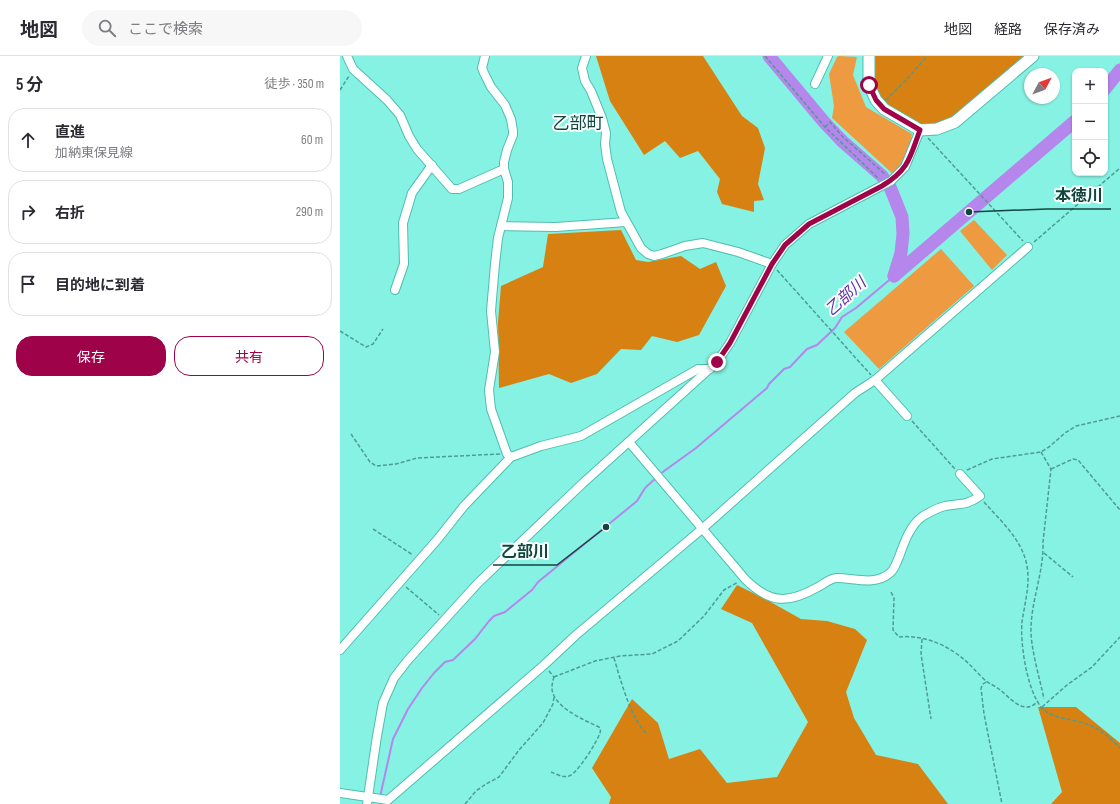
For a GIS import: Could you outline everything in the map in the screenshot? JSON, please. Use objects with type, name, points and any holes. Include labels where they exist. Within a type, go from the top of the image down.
[{"type":"main road","points":[[869,56],[869,85],[876,100],[880,105],[900,119],[920,130],[937,129],[956,122],[1033,56]]},
{"type":"street","points":[[347,56],[352,69],[387,100],[400,115],[409,136],[417,149],[450,187],[455,190],[504,169]]},
{"type":"street","points":[[485,56],[482,68],[491,87],[505,105],[512,124],[513,136],[504,158],[504,169],[508,182],[508,198],[501,226],[495,264],[492,296],[494,352],[489,390],[491,409],[509,455]]},
{"type":"street","points":[[586,56],[582,68],[585,81],[591,91],[602,118],[606,133],[605,144],[607,159],[621,212],[641,248],[648,254],[654,256],[685,246],[703,243],[738,252],[772,264]]},
{"type":"street","points":[[815,84],[828,56]]},
{"type":"street","points":[[370,800],[377,736],[383,703],[394,678],[408,660],[478,583],[582,484],[717,362],[730,343],[772,264],[785,245],[809,224],[891,181],[905,167],[920,130]]},
{"type":"street","points":[[395,290],[404,264],[403,222],[412,193],[432,165]]},
{"type":"street","points":[[501,226],[556,227],[626,222]]},
{"type":"street","points":[[340,793],[370,800],[388,800],[544,665],[576,635],[702,529],[855,393],[875,380],[1028,247]]},
{"type":"street","points":[[340,650],[420,560],[464,506],[509,455],[580,436],[698,369],[710,369]]},
{"type":"street","points":[[875,380],[907,416]]},
{"type":"street","points":[[629,442],[745,579],[758,591],[779,599],[787,599],[804,595],[833,579],[869,581],[885,577],[896,565],[905,540],[918,520],[931,511],[971,502],[980,496],[960,474]]},
{"type":"path","points":[[765,56],[825,127],[875,175],[882,186]]},
{"type":"path","points":[[880,105],[909,77],[927,56]]},
{"type":"path","points":[[340,90],[352,69]]},
{"type":"path","points":[[825,127],[830,122],[842,136],[891,181]]},
{"type":"path","points":[[920,130],[1028,247],[1120,168]]},
{"type":"path","points":[[772,264],[875,380]]},
{"type":"path","points":[[340,331],[366,347],[373,344],[383,329]]},
{"type":"path","points":[[907,416],[960,474],[972,467],[992,459],[1041,452],[1076,426],[1120,416]]},
{"type":"path","points":[[351,434],[370,462],[376,466],[396,464],[416,458],[509,455]]},
{"type":"path","points":[[1041,452],[1052,469],[1043,553],[1034,603],[1031,639],[1044,699]]},
{"type":"path","points":[[1052,469],[1074,459],[1078,460],[1120,510]]},
{"type":"path","points":[[980,496],[1015,538],[1021,547],[1026,560],[1028,573],[1022,624],[1023,655],[1032,689],[1038,701],[1042,707],[1052,715],[1083,723],[1098,729],[1109,736],[1120,748]]},
{"type":"path","points":[[373,529],[420,560]]},
{"type":"path","points":[[1043,553],[1073,578]]},
{"type":"path","points":[[465,804],[476,791],[500,777],[519,750],[542,723],[553,704],[554,697],[552,688],[554,677],[595,661],[614,657],[652,654],[678,642],[704,616],[724,590],[745,579]]},
{"type":"path","points":[[402,580],[406,586],[445,620]]},
{"type":"path","points":[[891,592],[894,598],[893,630],[899,637],[914,636],[935,641],[966,660],[986,681],[999,689],[1014,702],[1028,707],[1038,701]]},
{"type":"path","points":[[1042,707],[1092,667],[1120,637]]},
{"type":"path","points":[[922,639],[921,654],[931,720]]},
{"type":"path","points":[[614,657],[633,714],[647,734]]},
{"type":"path","points":[[986,681],[982,684],[981,688],[983,707],[1002,804]]},
{"type":"path","points":[[551,772],[558,775],[568,776],[577,771],[600,733],[600,729],[598,727],[569,712],[554,697]]},
{"type":"shaded area","points":[[596,56],[703,56],[742,116],[758,128],[765,148],[758,184],[764,200],[754,201],[754,212],[722,204],[717,192],[720,179],[698,151],[680,158],[665,141],[644,155],[610,101]]},
{"type":"shaded area","points":[[873,56],[1025,56],[953,119],[935,125],[919,124],[901,116],[878,97],[874,86]]},
{"type":"shaded area","points":[[837,57],[857,57],[853,75],[866,107],[912,134],[905,156],[894,175],[832,118],[834,106],[829,74]]},
{"type":"shaded area","points":[[974,220],[1007,255],[992,270],[960,231]]},
{"type":"shaded area","points":[[621,230],[636,260],[648,262],[681,256],[700,269],[716,262],[726,286],[699,335],[677,342],[652,336],[641,350],[621,349],[597,374],[571,383],[549,374],[499,388],[498,322],[501,286],[543,267],[548,234]]},
{"type":"shaded area","points":[[941,249],[974,286],[879,369],[844,332]]},
{"type":"shaded area","points":[[737,585],[801,619],[827,621],[855,629],[867,640],[846,692],[854,718],[876,755],[918,764],[948,804],[609,804],[611,797],[592,768],[632,699],[658,723],[669,759],[700,749],[727,783],[777,777],[808,722],[752,623],[721,609]]},
{"type":"shaded area","points":[[1038,707],[1076,707],[1120,743],[1120,804],[1051,804],[1062,792]]},
{"type":"waterway","name":"乙部川","points":[[769,56],[824,122],[842,141],[882,176],[890,187],[902,217],[903,234],[901,253],[894,276]]},
{"type":"waterway","points":[[1108,85],[1120,70]]},
{"type":"waterway","points":[[894,276],[1072,124]]},
{"type":"waterway","name":"乙部川","points":[[660,474],[696,448],[767,388],[784,369],[790,367],[807,349],[817,345],[835,328],[842,317],[856,308],[894,276]]},
{"type":"waterway","name":"乙部川","points":[[380,797],[393,739],[408,709],[434,673],[445,662],[453,660],[475,639],[494,616],[505,612],[532,590],[538,582],[637,501],[645,488],[657,477]]},
{"type":"place","name":"本徳川","points":[[969,212]]},
{"type":"place","name":"乙部川","points":[[606,527]]},
{"type":"district","name":"乙部町","points":[[578,123]]},
{"type":"route","points":[[717,362],[730,343],[772,264],[785,245],[809,224],[891,181],[905,167],[920,130],[884,109],[876,100],[869,85]]}]
